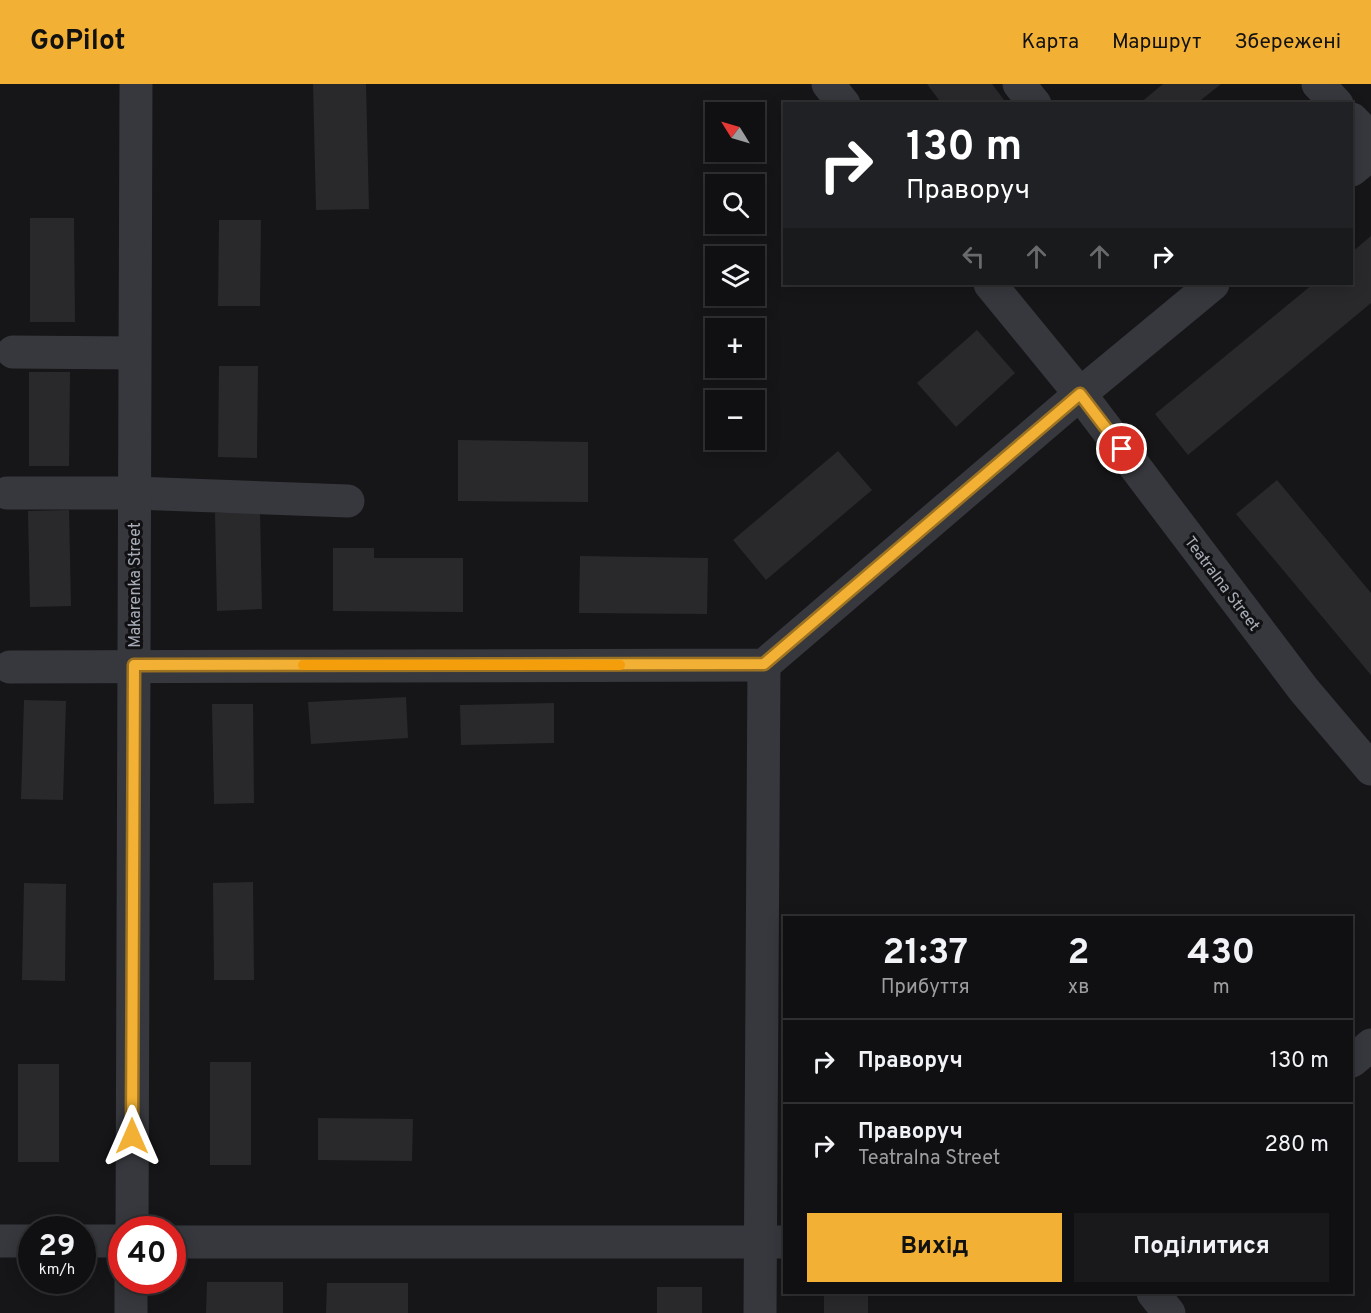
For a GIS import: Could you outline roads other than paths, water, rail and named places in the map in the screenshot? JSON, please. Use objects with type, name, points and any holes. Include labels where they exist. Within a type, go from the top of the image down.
[{"type":"street","name":"Makarenka Street","points":[[132,1216],[136,84]]},
{"type":"street","points":[[828,84],[842,102]]},
{"type":"street","points":[[1019,84],[1033,102]]},
{"type":"street","points":[[1318,84],[1335,102]]},
{"type":"street","points":[[1353,120],[1371,139]]},
{"type":"street","points":[[1353,169],[1371,154]]},
{"type":"street","name":"Teatralna Street","points":[[991,285],[1080,394],[1304,690],[1371,769]]},
{"type":"street","points":[[10,667],[764,664],[1080,394],[1212,285]]},
{"type":"street","points":[[13,352],[134,353]]},
{"type":"street","points":[[7,493],[134,493],[348,501]]},
{"type":"street","points":[[760,1313],[772,1242],[764,664]]},
{"type":"street","points":[[1353,1060],[1371,1045]]},
{"type":"street","points":[[0,1240],[18,1241]]},
{"type":"street","points":[[186,1242],[772,1242]]},
{"type":"street","points":[[131,1294],[131,1313]]},
{"type":"street","points":[[1154,1294],[1169,1313]]}]
